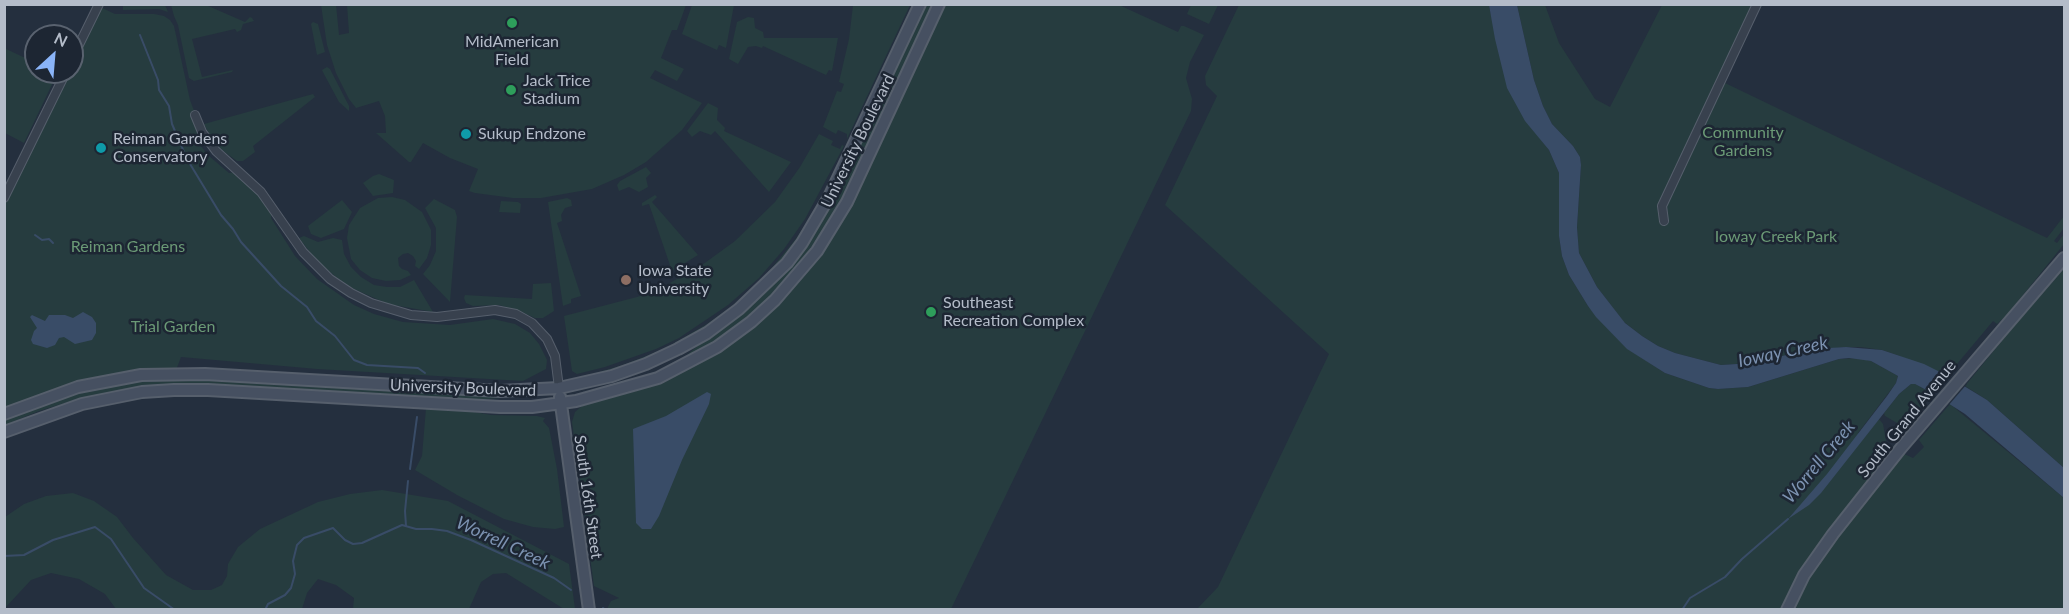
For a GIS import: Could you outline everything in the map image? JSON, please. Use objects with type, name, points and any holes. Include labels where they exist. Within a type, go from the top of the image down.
[{"type":"main road","name":"University Boulevard","points":[[4,414],[78,387],[141,375],[175,373],[500,391],[559,388],[612,376],[678,350],[707,333],[739,309],[787,263],[807,235],[829,197],[920,4]]},
{"type":"main road","name":"University Boulevard","points":[[4,432],[82,404],[111,397],[174,390],[500,407],[561,404],[592,398],[658,378],[717,347],[751,322],[775,300],[817,251],[847,202],[939,4]]},
{"type":"main road","name":"South Grand Avenue","points":[[1787,609],[1797,587],[1818,554],[1901,448],[2064,258]]},
{"type":"main road","name":"South 16th Street","points":[[559,388],[589,609]]},
{"type":"street","points":[[1664,221],[1662,206],[1757,4]]},
{"type":"street","points":[[84,33],[97,5]]},
{"type":"street","points":[[4,198],[60,84]]},
{"type":"street","points":[[195,115],[202,132],[216,151],[261,192],[303,252],[330,279],[371,303],[411,315],[437,316],[495,310],[516,314],[532,323],[547,339],[557,364],[559,388]]},
{"type":"green space","points":[[1191,4],[1218,5],[1209,24],[1187,14]]},
{"type":"green space","points":[[123,5],[165,5],[168,12],[159,9],[123,10]]},
{"type":"green space","points":[[171,5],[206,5],[245,22],[250,17],[252,18],[254,21],[243,24],[241,30],[237,32],[235,29],[192,39],[202,77],[233,70],[232,72],[194,81],[189,78],[178,25]]},
{"type":"green space","name":"Jack Trice Stadium","points":[[321,5],[336,5],[339,35],[349,33],[347,5],[686,5],[677,30],[672,30],[661,58],[684,69],[677,81],[655,70],[650,78],[702,103],[682,130],[646,162],[592,189],[541,198],[513,198],[475,193],[469,191],[478,169],[450,158],[423,143],[409,162],[376,133],[386,133],[385,116],[379,101],[356,108],[349,99],[336,73],[327,45]]},
{"type":"green space","points":[[692,5],[734,5],[726,48],[719,45],[717,50],[682,34]]},
{"type":"green space","points":[[853,5],[910,5],[847,139],[847,134],[838,130],[836,134],[823,127],[837,91],[841,92],[844,84],[839,82],[849,39]]},
{"type":"green space","points":[[926,5],[933,5],[866,148],[859,145]]},
{"type":"green space","name":"Southeast Recreation Complex","points":[[944,5],[1119,5],[1178,32],[1181,26],[1184,26],[1204,35],[1190,62],[1186,78],[1192,99],[1191,111],[951,609],[607,609],[611,601],[619,598],[594,586],[572,422],[575,412],[583,405],[637,390],[702,360],[823,250],[856,193]]},
{"type":"green space","points":[[1239,5],[1489,5],[1539,137],[1549,150],[1559,173],[1559,236],[1562,256],[1569,275],[1588,306],[1611,332],[1628,349],[1665,373],[1709,388],[1748,387],[1839,359],[1859,358],[1871,361],[1898,376],[1896,383],[1858,433],[1865,436],[1879,419],[1883,424],[1887,446],[1913,458],[1924,447],[1919,440],[1950,404],[2064,498],[2064,609],[1197,609],[1218,587],[1329,354],[1165,205],[1217,96],[1206,85],[1205,76]]},
{"type":"green space","name":"Ioway Creek Park","points":[[1517,5],[1545,5],[1559,43],[1595,99],[1610,107],[1662,5],[1754,5],[1723,82],[2047,238],[2064,216],[2064,228],[2054,241],[2057,243],[2064,234],[2064,244],[2007,315],[1997,324],[1993,321],[1947,376],[1897,355],[1861,347],[1792,352],[1776,359],[1721,365],[1658,346],[1624,322],[1597,287],[1579,253],[1577,227],[1580,157],[1552,124],[1543,106],[1534,80]]},
{"type":"green space","name":"Reiman Gardens","points":[[98,6],[115,14],[154,14],[170,20],[174,26],[190,100],[202,132],[200,138],[202,141],[199,144],[229,173],[239,172],[273,206],[271,218],[295,256],[317,279],[354,305],[374,314],[403,322],[450,325],[493,319],[515,324],[530,333],[539,344],[547,360],[546,369],[523,381],[317,369],[181,357],[175,373],[109,380],[5,414],[4,199],[60,84],[84,84],[84,35]]},
{"type":"green space","points":[[748,17],[754,18],[755,28],[763,32],[764,38],[838,38],[832,71],[829,70],[826,75],[763,46],[762,48],[748,47],[738,64],[729,59],[737,22]]},
{"type":"green space","points":[[313,22],[318,24],[325,52],[317,55],[311,24]]},
{"type":"green space","points":[[4,48],[24,57],[24,84],[52,84],[24,143],[5,133]]},
{"type":"green space","points":[[327,67],[349,106],[349,111],[339,102],[322,70]]},
{"type":"green space","points":[[313,94],[315,97],[253,146],[255,152],[243,161],[237,161],[222,150],[213,141],[204,124]]},
{"type":"green space","points":[[708,103],[718,108],[717,120],[725,128],[724,131],[791,162],[769,192],[715,131],[711,135],[700,131],[692,137],[687,131]]},
{"type":"green space","points":[[819,134],[833,141],[831,145],[840,149],[842,145],[844,146],[805,219],[784,249],[759,278],[728,305],[679,338],[656,349],[605,367],[577,374],[572,371],[564,316],[659,289],[702,265],[735,241],[775,202],[800,167]]},
{"type":"green space","points":[[846,147],[848,148],[825,195],[806,228],[784,257],[747,296],[708,326],[665,351],[624,367],[572,380],[623,365],[664,349],[707,324],[735,304],[771,269],[795,240],[814,212]]},
{"type":"green space","points":[[856,152],[863,155],[839,205],[802,261],[747,317],[688,357],[687,355],[709,336],[743,312],[780,276],[823,218]]},
{"type":"green space","points":[[646,167],[651,173],[646,178],[648,187],[639,192],[629,187],[619,191],[617,185],[620,181]]},
{"type":"green space","points":[[379,174],[394,180],[393,193],[373,196],[363,183]]},
{"type":"green space","points":[[655,195],[657,197],[652,202],[698,255],[672,271],[649,204],[642,206],[642,203]]},
{"type":"green space","points":[[392,197],[405,200],[422,212],[431,230],[431,245],[427,258],[419,269],[415,266],[416,261],[413,256],[408,253],[403,254],[398,258],[399,266],[411,275],[400,280],[386,281],[372,278],[360,270],[351,259],[347,238],[349,225],[360,208],[378,198]]},
{"type":"green space","points":[[567,198],[571,200],[572,206],[565,208],[561,215],[562,221],[557,223],[581,296],[571,299],[571,303],[563,306],[548,202]]},
{"type":"green space","points":[[434,199],[455,210],[457,217],[450,302],[423,274],[436,251],[436,228],[425,208]]},
{"type":"green space","points":[[342,200],[352,212],[344,229],[321,238],[311,234],[308,226]]},
{"type":"green space","points":[[501,201],[518,202],[521,204],[520,213],[499,212]]},
{"type":"green space","points":[[304,236],[318,242],[333,238],[342,240],[344,254],[351,267],[374,285],[400,287],[414,280],[433,312],[388,304],[354,289],[316,260],[299,238]]},
{"type":"green space","points":[[2064,269],[2064,468],[1987,400],[1965,386]]},
{"type":"green space","points":[[551,283],[554,311],[543,318],[535,318],[499,305],[473,306],[466,303],[464,298],[465,295],[532,299],[533,284]]},
{"type":"green space","points":[[173,378],[500,395],[501,398],[470,400],[206,385],[160,386],[116,391],[78,399],[5,425],[5,418],[77,392],[130,382]]},
{"type":"green space","points":[[1911,384],[1932,393],[1904,427],[1885,416],[1884,413],[1899,394]]},
{"type":"green space","points":[[426,408],[545,418],[543,421],[549,428],[557,469],[564,527],[555,529],[533,527],[504,519],[415,470],[422,456]]},
{"type":"green space","points":[[382,490],[448,501],[569,564],[575,609],[564,609],[506,573],[493,574],[481,582],[469,609],[353,609],[354,598],[336,585],[318,579],[307,593],[302,609],[116,609],[105,594],[79,579],[51,573],[31,580],[5,608],[5,517],[24,504],[46,496],[73,493],[94,501],[117,517],[166,575],[193,590],[211,590],[222,585],[227,576],[228,564],[238,547],[260,529],[318,502],[350,494]]},
{"type":"water","name":"Ioway Creek","points":[[1489,5],[1517,5],[1534,80],[1543,106],[1552,124],[1580,157],[1577,227],[1579,253],[1597,287],[1625,323],[1658,346],[1721,365],[1752,363],[1812,349],[1846,347],[1882,350],[1924,364],[1987,400],[2064,468],[2064,498],[1965,414],[1932,393],[1911,384],[1899,394],[1821,493],[1809,505],[1788,519],[1827,474],[1887,396],[1898,376],[1871,361],[1849,358],[1748,387],[1718,389],[1665,373],[1627,349],[1596,317],[1569,275],[1562,256],[1559,236],[1559,173],[1549,150],[1525,121],[1507,88]]},
{"type":"water","points":[[83,312],[92,317],[96,323],[96,333],[92,340],[75,344],[64,337],[59,338],[55,345],[47,348],[33,344],[31,340],[37,328],[30,317],[32,315],[45,321],[49,315],[65,315],[73,318]]},
{"type":"water","points":[[707,392],[711,394],[709,404],[682,460],[659,516],[651,529],[642,529],[636,523],[633,429],[666,416]]},
{"type":"pier","points":[[1949,373],[1967,384],[1948,406],[1931,395]]},
{"type":"waterway","points":[[140,35],[158,80],[159,90],[169,106],[172,124],[187,159],[221,215],[241,242],[281,286],[307,307],[316,321],[335,336],[354,360],[367,365],[418,368],[425,373]]},
{"type":"waterway","points":[[35,235],[42,240],[49,239],[53,243]]},
{"type":"waterway","points":[[410,469],[417,417]]},
{"type":"waterway","points":[[406,526],[408,481]]},
{"type":"waterway","name":"Worrell Creek","points":[[1682,610],[1690,598],[1725,577],[1788,519]]},
{"type":"waterway","name":"Worrell Creek","points":[[265,610],[268,604],[285,595],[291,588],[295,574],[293,561],[297,545],[304,538],[333,528],[345,540],[353,544],[362,543],[402,525],[416,529],[447,531],[554,578],[571,590]]},
{"type":"waterway","name":"Worrell Creek","points":[[4,556],[24,555],[53,540],[95,527],[111,539],[144,588],[175,610]]},
{"type":"place","name":"MidAmerican Field","points":[[512,23]]},
{"type":"place","name":"Jack Trice Stadium","points":[[511,90]]},
{"type":"place","name":"Sukup Endzone","points":[[466,134]]},
{"type":"place","name":"Reiman Gardens Conservatory","points":[[101,148]]},
{"type":"place","name":"Iowa State University","points":[[626,280]]},
{"type":"place","name":"Southeast Recreation Complex","points":[[931,312]]},
{"type":"park label","name":"Community Gardens","points":[[1743,142]]},
{"type":"park label","name":"Trial Garden","points":[[173,327]]}]
